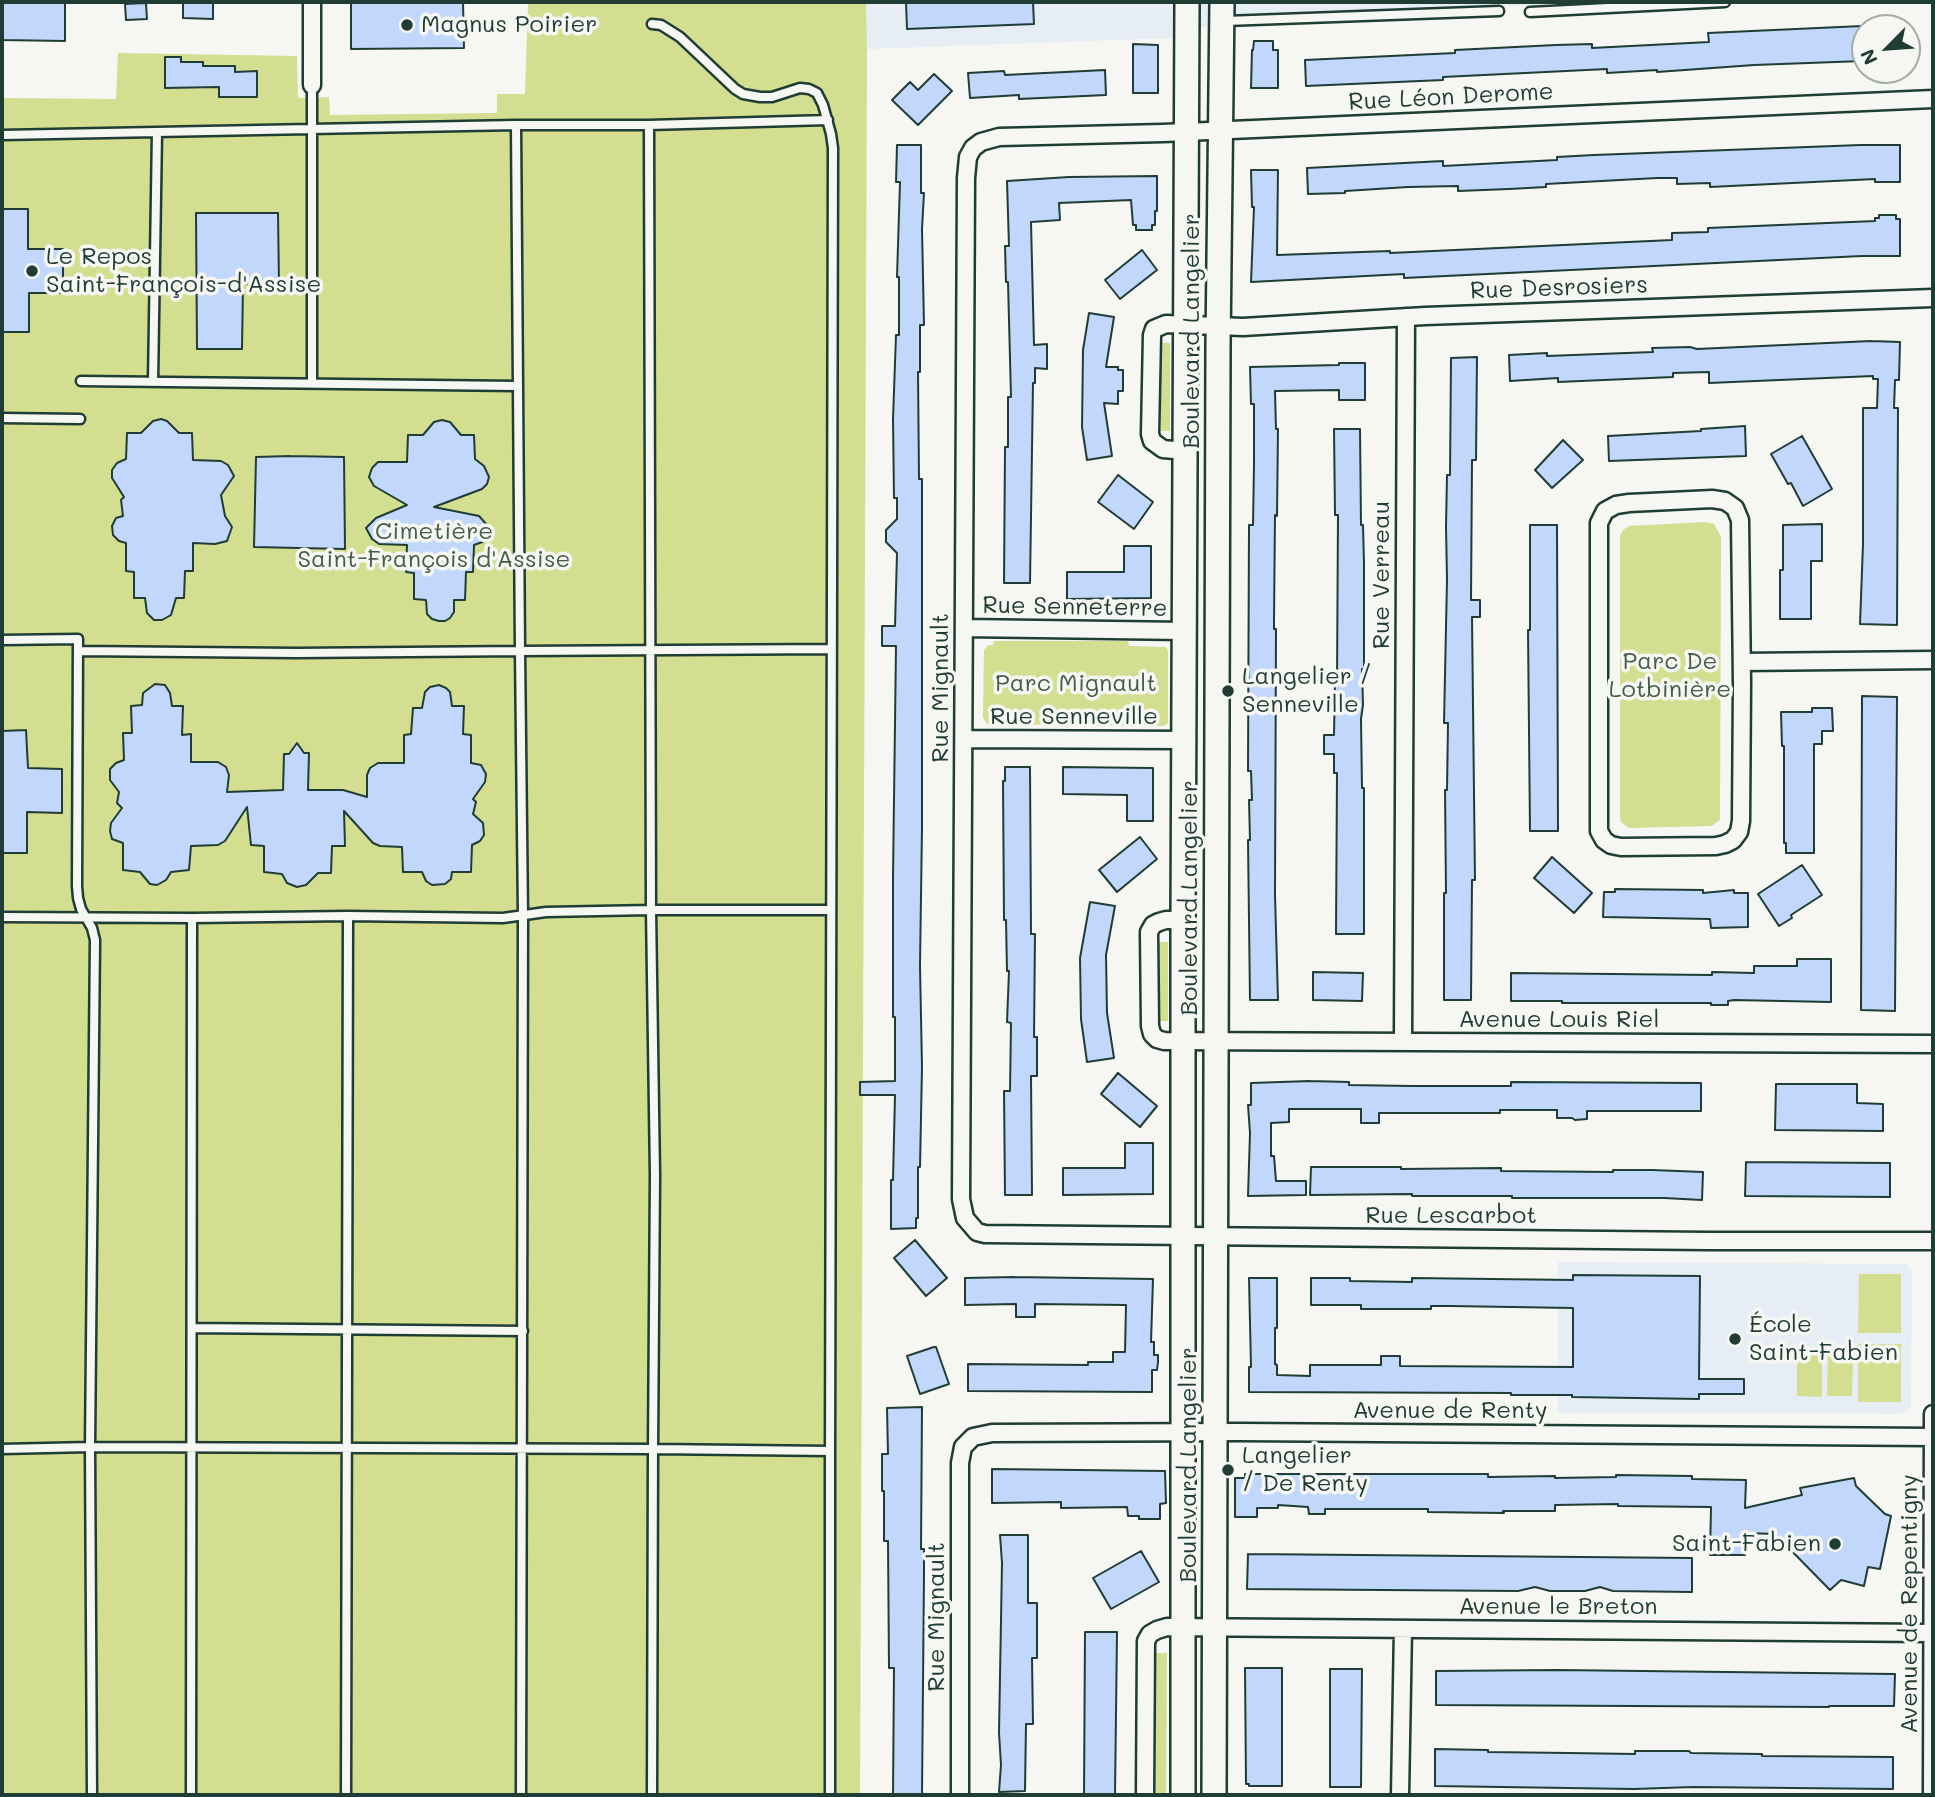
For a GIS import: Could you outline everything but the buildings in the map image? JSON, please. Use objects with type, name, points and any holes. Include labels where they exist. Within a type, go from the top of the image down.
[{"type":"main road","name":"Boulevard Langelier","points":[[1183,1795],[1187,2]]},
{"type":"main road","name":"Boulevard Langelier","points":[[1214,1795],[1222,12]]},
{"type":"street","points":[[312,2],[312,85]]},
{"type":"street","name":"Rue Léon Derome","points":[[973,148],[981,142],[999,137],[1186,132],[1933,99]]},
{"type":"street","name":"Rue Mignault","points":[[971,1226],[965,1218],[961,1199],[966,178],[968,157],[973,148]]},
{"type":"street","name":"Rue Desrosiers","points":[[1185,451],[1163,449],[1152,441],[1150,434],[1152,335],[1154,329],[1159,326],[1243,327],[1406,317],[1933,298]]},
{"type":"street","name":"Rue Verreau","points":[[1403,1042],[1406,317]]},
{"type":"street","points":[[1712,499],[1725,501],[1735,508],[1740,520],[1741,535],[1742,662],[1741,821],[1739,832],[1733,840],[1717,846],[1621,847],[1604,840],[1599,831],[1598,538],[1605,511],[1616,505],[1629,503],[1712,499]]},
{"type":"street","name":"Rue Senneterre","points":[[964,628],[1185,631]]},
{"type":"street","points":[[1742,662],[1933,660]]},
{"type":"street","name":"Rue Senneville","points":[[964,739],[1184,740]]},
{"type":"street","name":"Avenue Louis Riel","points":[[1183,920],[1158,922],[1149,932],[1149,1017],[1152,1034],[1164,1041],[1933,1044]]},
{"type":"street","name":"Rue Lescarbot","points":[[971,1226],[977,1232],[985,1234],[1933,1241]]},
{"type":"street","name":"Avenue de Repentigny","points":[[1932,1795],[1933,1414]]},
{"type":"street","name":"Avenue de Renty","points":[[967,1441],[992,1433],[1184,1432],[1933,1437]]},
{"type":"street","name":"Rue Mignault","points":[[960,1795],[960,1463],[967,1441]]},
{"type":"street","points":[[1145,1795],[1146,1641],[1150,1634],[1157,1630],[1183,1627]]},
{"type":"street","name":"Avenue le Breton","points":[[1183,1627],[1932,1633]]},
{"type":"street","points":[[1400,1795],[1403,1629]]},
{"type":"lane","points":[[1530,12],[1725,2]]},
{"type":"lane","points":[[1222,12],[1499,11]]},
{"type":"lane","points":[[652,24],[661,25],[681,37],[743,94],[772,97],[800,88],[817,93],[828,120],[833,148],[830,1795]]},
{"type":"lane","points":[[312,85],[312,383]]},
{"type":"lane","points":[[2,135],[828,120]]},
{"type":"lane","points":[[516,125],[523,916],[521,1795]]},
{"type":"lane","points":[[649,125],[651,910],[655,1175],[652,1795]]},
{"type":"lane","points":[[153,382],[156,132]]},
{"type":"lane","points":[[81,381],[517,386]]},
{"type":"lane","points":[[2,418],[80,419]]},
{"type":"lane","points":[[2,640],[78,639],[77,886],[78,898],[95,940],[90,1447],[92,1795]]},
{"type":"lane","points":[[78,651],[297,653],[831,649]]},
{"type":"lane","points":[[2,917],[503,918],[547,912],[831,910]]},
{"type":"lane","points":[[346,1795],[348,916]]},
{"type":"lane","points":[[191,1795],[192,918]]},
{"type":"lane","points":[[192,1328],[523,1331]]},
{"type":"lane","points":[[2,1449],[522,1448],[830,1451]]},
{"type":"shaded area","points":[[866,2],[1589,2],[1222,21],[1171,38],[867,49]]},
{"type":"shaded area","name":"École Saint-Fabien","points":[[1558,1262],[1906,1264],[1912,1273],[1909,1409],[1902,1414],[1558,1413]]},
{"type":"green space","name":"Cimetière Saint-François d'Assise","points":[[528,2],[866,2],[860,1795],[2,1795],[2,98],[116,99],[118,53],[297,56],[298,98],[329,97],[330,115],[497,113],[497,94],[525,94]]},
{"type":"green space","points":[[1161,343],[1170,343],[1170,431],[1161,431]]},
{"type":"green space","name":"Parc De Lotbinière","points":[[1705,522],[1714,524],[1721,537],[1720,820],[1712,826],[1629,828],[1621,822],[1620,817],[1620,536],[1629,526]]},
{"type":"green space","name":"Parc Mignault","points":[[994,641],[1128,641],[1129,646],[1166,647],[1168,723],[1164,726],[987,724],[983,717],[984,650],[993,645]]},
{"type":"green space","points":[[1159,942],[1168,942],[1168,1021],[1159,1021]]},
{"type":"green space","points":[[1859,1274],[1901,1274],[1901,1333],[1858,1333]]},
{"type":"green space","points":[[1858,1344],[1901,1344],[1901,1402],[1858,1402]]},
{"type":"green space","points":[[1828,1352],[1853,1353],[1852,1396],[1827,1396]]},
{"type":"green space","points":[[1797,1353],[1822,1353],[1822,1397],[1797,1396]]},
{"type":"green space","points":[[1155,1653],[1167,1653],[1166,1795],[1155,1795]]},
{"type":"place","name":"Magnus Poirier","points":[[407,25]]},
{"type":"place","name":"Le Repos Saint-François-d'Assise","points":[[32,271]]},
{"type":"place","name":"Langelier / Senneville","points":[[1228,691]]},
{"type":"place","name":"École Saint-Fabien","points":[[1735,1339]]},
{"type":"place","name":"Langelier / De Renty","points":[[1228,1470]]},
{"type":"place","name":"Saint-Fabien","points":[[1835,1544]]}]
